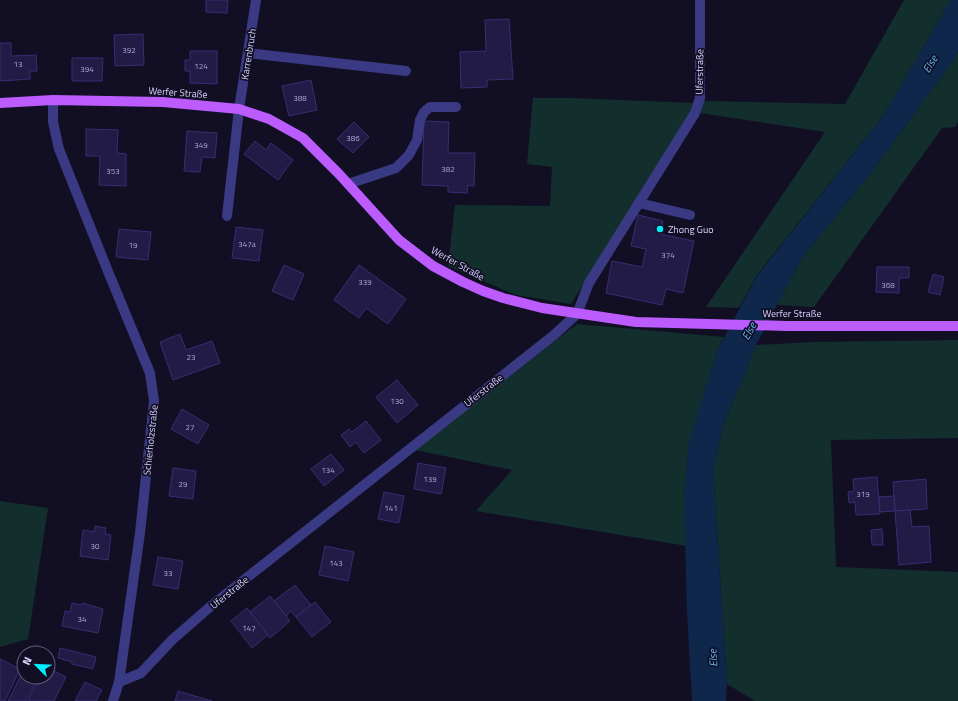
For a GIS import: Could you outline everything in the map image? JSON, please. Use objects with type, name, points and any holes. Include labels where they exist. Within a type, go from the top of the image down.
[{"type":"main road","name":"Werfer Straße","points":[[0,103],[53,100],[163,102],[239,109],[269,119],[303,138],[400,240],[433,266],[463,282],[503,298],[542,308],[636,322],[787,326],[958,326]]},
{"type":"street","name":"Karrenbruch","points":[[228,216],[239,109],[256,0]]},
{"type":"street","name":"Uferstraße","points":[[119,682],[141,673],[172,640],[212,606],[541,345],[577,314],[589,282],[695,113],[700,98],[700,0]]},
{"type":"street","points":[[248,53],[406,71]]},
{"type":"street","name":"Schierholzstraße","points":[[53,100],[53,122],[59,149],[150,373],[154,402],[140,533],[119,682],[114,701]]},
{"type":"street","points":[[348,184],[396,168],[409,156],[416,140],[420,120],[424,112],[430,107],[456,108]]},
{"type":"street","points":[[639,203],[690,215]]},
{"type":"green space","points":[[904,0],[951,0],[884,115],[757,275],[739,308],[706,307],[825,132],[700,113],[703,101],[845,104]]},
{"type":"green space","points":[[958,51],[958,122],[955,127],[942,128],[814,307],[777,305],[801,259],[873,170],[954,59]]},
{"type":"green space","points":[[533,98],[693,103],[690,113],[571,304],[516,295],[448,266],[455,205],[550,206],[552,167],[527,164]]},
{"type":"green space","points":[[577,324],[724,337],[718,349],[689,444],[684,495],[687,546],[476,511],[512,470],[415,450]]},
{"type":"green space","points":[[958,340],[958,438],[831,440],[836,567],[958,572],[958,701],[755,701],[727,684],[713,469],[723,426],[756,345],[812,342]]},
{"type":"green space","points":[[0,501],[48,508],[28,639],[0,647]]},
{"type":"water","name":"Else","points":[[951,0],[958,0],[958,51],[954,59],[873,170],[801,259],[756,345],[723,426],[713,469],[727,684],[726,701],[692,701],[687,613],[684,495],[689,441],[718,349],[757,276],[884,115]]},
{"type":"building","points":[[206,0],[228,0],[227,13],[206,12]]},
{"type":"building","points":[[509,19],[513,79],[487,80],[487,87],[461,88],[460,52],[486,51],[485,20]]},
{"type":"building","points":[[143,34],[144,65],[115,66],[114,35]]},
{"type":"building","points":[[0,43],[11,43],[11,56],[36,55],[37,71],[30,71],[30,79],[0,81]]},
{"type":"building","points":[[190,51],[217,51],[217,84],[190,83],[190,71],[185,71],[185,60],[190,60]]},
{"type":"building","points":[[72,58],[103,58],[102,81],[72,81]]},
{"type":"building","points":[[311,80],[317,110],[289,116],[282,86]]},
{"type":"building","points":[[424,121],[449,122],[448,153],[475,153],[474,186],[468,185],[467,193],[448,192],[448,186],[422,185]]},
{"type":"building","points":[[354,122],[369,137],[353,153],[337,139]]},
{"type":"building","points":[[86,129],[118,130],[117,153],[126,154],[126,186],[99,185],[100,156],[86,156]]},
{"type":"building","points":[[187,131],[217,133],[215,158],[202,157],[200,172],[184,171]]},
{"type":"building","points":[[255,141],[266,150],[271,143],[293,160],[278,180],[244,154]]},
{"type":"building","points":[[638,215],[663,221],[660,234],[694,241],[683,293],[666,289],[662,305],[606,293],[612,261],[642,267],[646,249],[631,246]]},
{"type":"building","points":[[236,227],[263,230],[259,261],[232,258]]},
{"type":"building","points":[[119,229],[151,232],[148,260],[116,257]]},
{"type":"building","points":[[284,265],[304,274],[293,300],[272,291]]},
{"type":"building","points":[[359,265],[406,299],[388,324],[366,308],[359,318],[334,300]]},
{"type":"building","points":[[877,267],[909,267],[909,278],[899,278],[899,293],[876,292]]},
{"type":"building","points":[[933,274],[944,277],[940,295],[928,292]]},
{"type":"building","points":[[180,334],[186,350],[212,341],[220,363],[173,380],[160,342]]},
{"type":"building","points":[[397,380],[418,405],[397,423],[376,397]]},
{"type":"building","points":[[182,409],[209,425],[198,444],[171,429]]},
{"type":"building","points":[[366,421],[381,440],[364,453],[356,442],[350,447],[341,435],[349,429],[352,432]]},
{"type":"building","points":[[331,454],[344,470],[324,486],[311,469]]},
{"type":"building","points":[[418,463],[446,468],[441,494],[414,489]]},
{"type":"building","points":[[173,468],[196,471],[193,499],[169,496]]},
{"type":"building","points":[[877,477],[880,514],[856,515],[855,502],[849,503],[848,492],[854,491],[853,479]]},
{"type":"building","points":[[926,479],[927,509],[895,511],[893,482]]},
{"type":"building","points":[[384,492],[404,496],[399,523],[378,519]]},
{"type":"building","points":[[894,496],[895,511],[880,512],[879,497]]},
{"type":"building","points":[[910,510],[912,527],[929,526],[931,562],[899,565],[895,511]]},
{"type":"building","points":[[95,526],[106,528],[105,534],[111,535],[108,560],[80,556],[83,530],[94,532]]},
{"type":"building","points":[[882,529],[883,545],[872,545],[871,530]]},
{"type":"building","points":[[325,546],[354,552],[348,581],[319,575]]},
{"type":"building","points":[[158,557],[183,561],[178,589],[153,585]]},
{"type":"building","points":[[295,585],[311,605],[296,617],[291,611],[286,616],[274,601]]},
{"type":"building","points":[[270,596],[290,621],[270,638],[250,612]]},
{"type":"building","points":[[315,602],[331,622],[312,637],[296,617]]},
{"type":"building","points":[[72,603],[81,605],[82,603],[103,609],[98,633],[62,626],[65,611],[70,612]]},
{"type":"building","points":[[247,608],[268,635],[252,648],[231,621]]},
{"type":"building","points":[[60,648],[96,657],[93,669],[72,664],[72,662],[58,658]]},
{"type":"building","points":[[0,659],[16,667],[16,678],[5,701],[0,701]]},
{"type":"building","points":[[56,672],[66,677],[54,701],[28,701],[36,685],[56,685]]},
{"type":"building","points":[[85,682],[102,690],[96,701],[75,701]]},
{"type":"building","points":[[16,685],[34,685],[26,701],[8,701]]},
{"type":"building","points":[[178,691],[212,701],[175,701]]},
{"type":"place","name":"Zhong Guo","points":[[660,229]]}]
